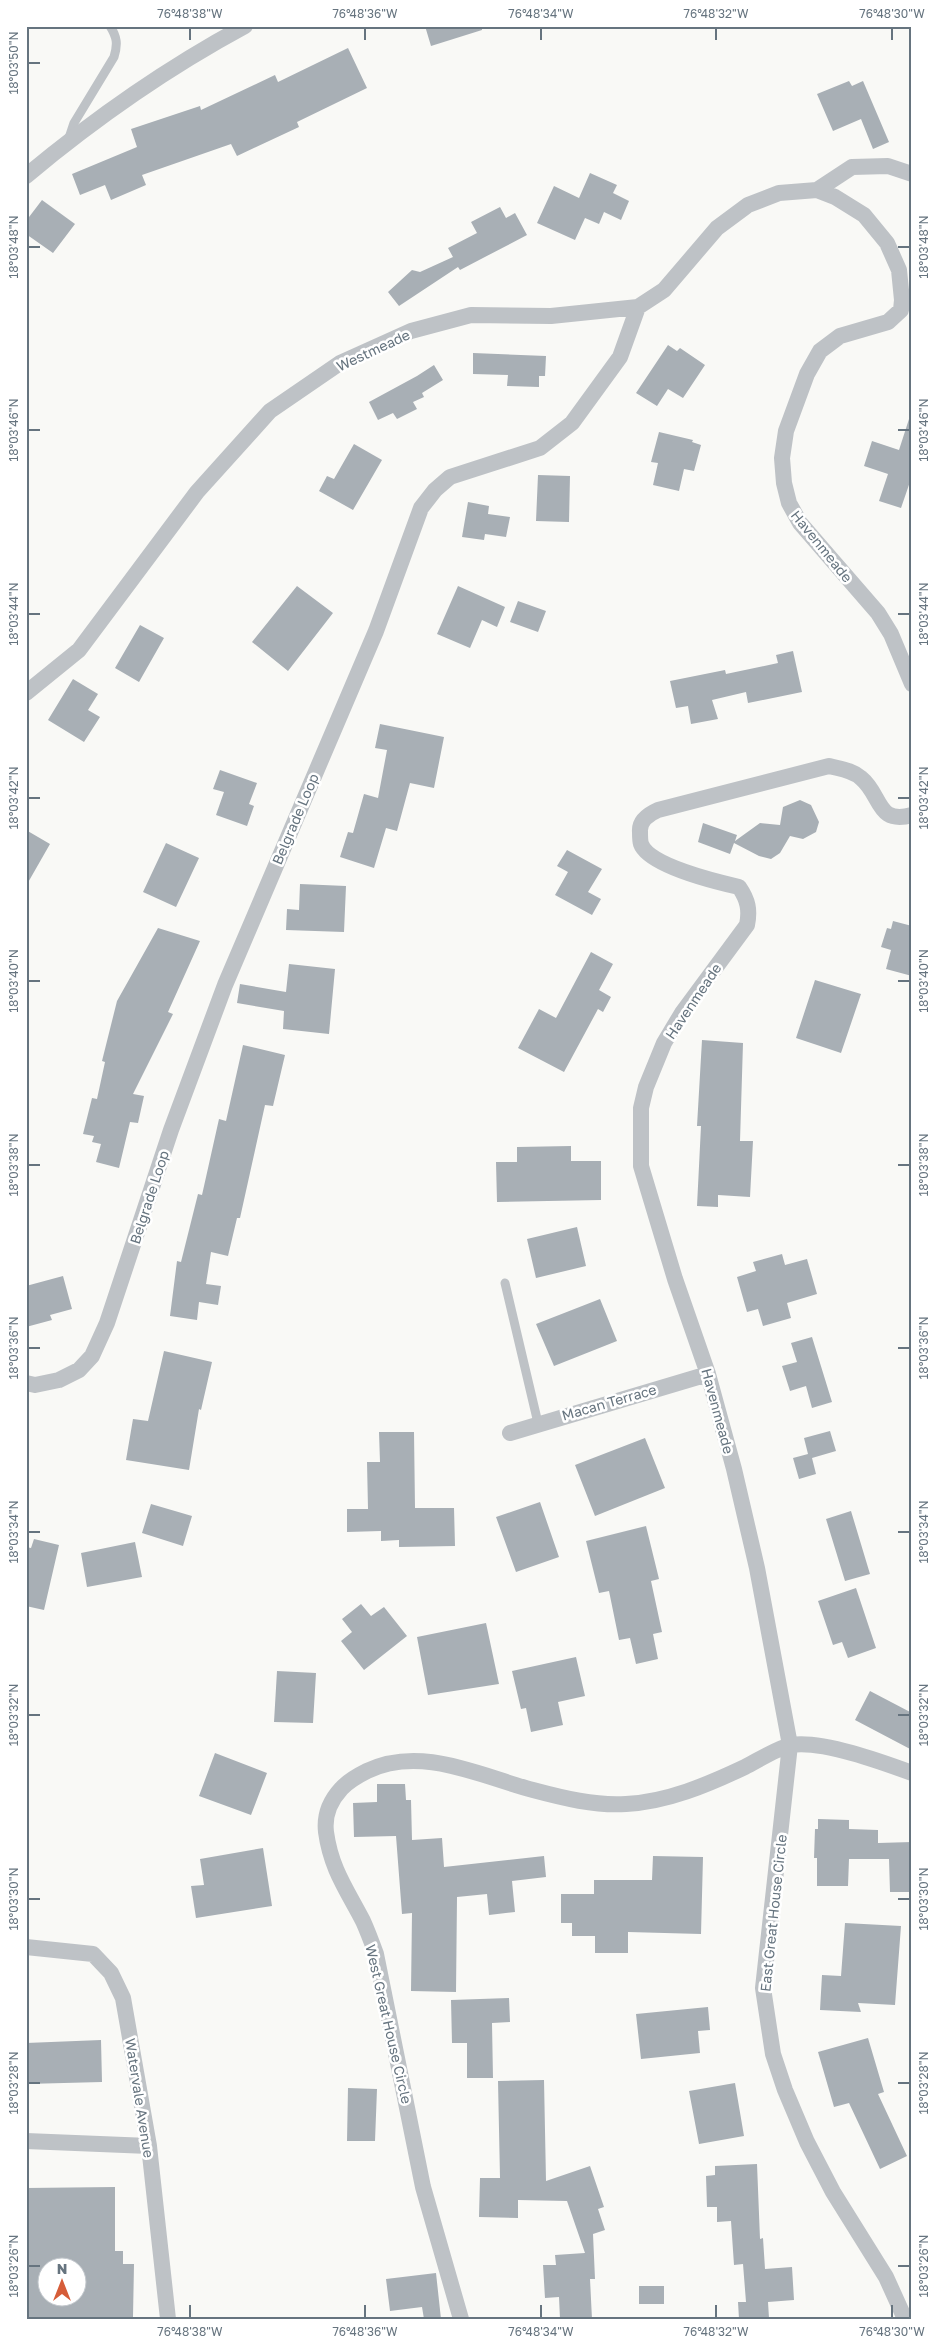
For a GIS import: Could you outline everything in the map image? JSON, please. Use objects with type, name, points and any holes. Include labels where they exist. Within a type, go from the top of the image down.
[{"type":"street","points":[[26,176],[68,141],[206,47],[246,26]]},
{"type":"street","points":[[817,190],[852,167],[888,166],[912,174]]},
{"type":"street","name":"Westmeade","points":[[26,693],[79,650],[197,492],[270,411],[340,363],[411,331],[471,315],[551,316],[638,307],[664,290],[717,228],[748,205],[780,194],[817,190]]},
{"type":"street","name":"Havenmeade","points":[[817,190],[835,197],[864,215],[887,243],[899,270],[902,300],[900,310],[888,322],[840,336],[820,351],[807,374],[786,431],[782,458],[784,483],[789,503],[800,523],[878,613],[891,634],[912,684]]},
{"type":"street","name":"Belgrade Loop","points":[[26,1383],[34,1385],[59,1380],[79,1370],[92,1356],[107,1324],[171,1130],[226,985],[376,631],[421,508],[435,490],[450,477],[540,448],[572,423],[620,357],[638,307]]},
{"type":"street","name":"Havenmeade","points":[[790,1745],[757,1568],[734,1469],[708,1374],[675,1279],[641,1166],[641,1108],[646,1087],[664,1043],[682,1012],[747,925],[750,911],[745,896],[739,887],[672,867],[648,852],[641,844],[640,828],[647,815],[658,810],[829,766],[847,770],[862,778],[872,791],[880,807],[889,816],[901,818],[912,815]]},
{"type":"street","name":"Macan Terrace","points":[[510,1433],[538,1423],[708,1374]]},
{"type":"street","points":[[790,1745],[818,1746],[880,1762],[912,1773]]},
{"type":"street","name":"West Great House Circle","points":[[461,2319],[423,2187],[376,1954],[364,1923],[340,1882],[326,1832],[326,1818],[330,1804],[352,1778],[390,1763],[421,1761],[485,1774],[532,1790],[575,1800],[624,1804],[640,1803],[679,1794],[722,1778],[790,1745]]},
{"type":"street","name":"East Great House Circle","points":[[790,1745],[763,1988],[774,2054],[784,2090],[807,2142],[833,2192],[886,2277],[905,2319]]},
{"type":"street","name":"Watervale Avenue","points":[[26,1947],[93,1954],[111,1973],[123,1998],[149,2146],[168,2319]]},
{"type":"street","points":[[26,2141],[149,2146]]},
{"type":"lane","points":[[68,141],[74,123],[116,51],[116,35],[110,26]]},
{"type":"lane","points":[[506,1283],[538,1423]]},
{"type":"building","points":[[425,26],[482,26],[482,30],[431,46]]},
{"type":"building","points":[[348,48],[367,88],[297,122],[299,127],[237,156],[231,144],[142,175],[146,185],[111,200],[105,185],[80,195],[72,174],[137,147],[131,129],[200,106],[201,110],[275,75],[278,82]]},
{"type":"building","points":[[849,81],[852,86],[863,81],[889,142],[873,149],[861,119],[833,131],[817,94]]},
{"type":"building","points":[[590,173],[617,185],[613,193],[629,201],[621,220],[604,212],[599,224],[585,218],[575,240],[537,223],[554,186],[579,198]]},
{"type":"building","points":[[42,200],[75,224],[53,253],[26,234],[26,221]]},
{"type":"building","points":[[500,207],[506,218],[515,213],[527,235],[460,270],[458,267],[399,306],[388,292],[412,270],[420,272],[453,257],[448,248],[477,233],[471,222]]},
{"type":"building","points":[[668,345],[677,351],[680,348],[705,365],[683,398],[668,389],[657,406],[636,393]]},
{"type":"building","points":[[473,353],[546,356],[545,376],[539,376],[539,387],[507,386],[508,375],[473,374]]},
{"type":"building","points":[[434,365],[443,380],[422,393],[424,397],[413,402],[417,409],[397,419],[393,413],[378,420],[369,402]]},
{"type":"building","points":[[909,419],[912,420],[912,476],[901,508],[879,501],[888,474],[864,466],[872,441],[899,450]]},
{"type":"building","points":[[659,432],[693,440],[692,442],[701,445],[694,471],[684,469],[679,491],[653,485],[658,463],[651,462]]},
{"type":"building","points":[[354,444],[382,460],[353,510],[319,491],[327,476],[334,479]]},
{"type":"building","points":[[538,475],[570,476],[569,522],[536,521]]},
{"type":"building","points":[[468,502],[489,506],[488,514],[510,517],[506,537],[485,534],[484,540],[462,537]]},
{"type":"building","points":[[297,586],[333,613],[288,671],[252,642]]},
{"type":"building","points":[[458,586],[505,607],[497,627],[482,620],[470,648],[437,634]]},
{"type":"building","points":[[518,601],[546,611],[538,632],[510,622]]},
{"type":"building","points":[[140,625],[164,638],[139,682],[115,668]]},
{"type":"building","points":[[793,651],[802,692],[748,703],[746,692],[712,700],[718,719],[691,724],[688,706],[676,708],[670,681],[725,670],[726,674],[778,663],[776,655]]},
{"type":"building","points":[[73,679],[98,694],[88,710],[100,717],[84,742],[48,720]]},
{"type":"building","points":[[380,724],[444,737],[434,788],[410,783],[397,831],[386,828],[374,868],[340,857],[348,832],[353,833],[364,794],[378,798],[387,750],[375,748]]},
{"type":"building","points":[[220,770],[257,783],[249,804],[254,806],[247,826],[216,815],[224,792],[213,789]]},
{"type":"building","points":[[800,800],[811,805],[819,822],[816,832],[803,839],[790,836],[780,853],[771,859],[759,856],[734,843],[730,854],[698,842],[703,823],[737,835],[735,841],[760,823],[780,825],[783,807]]},
{"type":"building","points":[[26,830],[50,844],[26,886]]},
{"type":"building","points":[[166,843],[199,858],[176,907],[143,892]]},
{"type":"building","points":[[567,850],[602,869],[588,892],[601,899],[592,915],[555,895],[568,872],[557,866]]},
{"type":"building","points":[[300,884],[346,886],[344,932],[286,930],[287,909],[299,910]]},
{"type":"building","points":[[893,921],[912,926],[912,976],[886,969],[891,950],[881,947],[887,928],[891,929]]},
{"type":"building","points":[[158,928],[200,941],[168,1012],[173,1014],[133,1094],[144,1096],[138,1123],[130,1122],[119,1168],[96,1162],[101,1144],[92,1142],[94,1136],[83,1134],[92,1098],[97,1099],[105,1062],[102,1061],[117,1001]]},
{"type":"building","points":[[591,952],[613,964],[599,990],[611,997],[603,1012],[598,1009],[564,1072],[518,1048],[539,1009],[556,1018]]},
{"type":"building","points":[[289,964],[335,969],[329,1034],[283,1029],[284,1011],[237,1003],[240,984],[286,992]]},
{"type":"building","points":[[815,980],[861,994],[841,1053],[796,1038]]},
{"type":"building","points":[[702,1040],[743,1043],[740,1141],[753,1141],[750,1197],[718,1195],[718,1207],[697,1206],[701,1126],[697,1126]]},
{"type":"building","points":[[243,1045],[285,1055],[273,1106],[265,1105],[240,1218],[237,1218],[228,1256],[211,1252],[206,1284],[221,1286],[218,1305],[199,1302],[197,1320],[170,1316],[177,1261],[181,1262],[198,1194],[202,1195],[219,1119],[226,1121]]},
{"type":"building","points":[[571,1146],[571,1161],[601,1161],[601,1200],[497,1202],[496,1162],[517,1162],[517,1147]]},
{"type":"building","points":[[577,1227],[586,1266],[536,1278],[527,1239]]},
{"type":"building","points":[[782,1254],[785,1265],[807,1259],[817,1294],[787,1303],[791,1318],[763,1326],[758,1309],[747,1312],[737,1277],[756,1271],[753,1262]]},
{"type":"building","points":[[63,1276],[72,1309],[50,1315],[52,1320],[26,1327],[26,1286]]},
{"type":"building","points":[[600,1299],[617,1341],[554,1366],[536,1324]]},
{"type":"building","points":[[812,1337],[832,1402],[812,1408],[806,1386],[790,1391],[782,1366],[797,1362],[791,1343]]},
{"type":"building","points":[[164,1351],[212,1362],[201,1410],[199,1409],[189,1470],[126,1460],[133,1419],[148,1421]]},
{"type":"building","points":[[830,1431],[836,1451],[812,1458],[816,1474],[799,1479],[793,1458],[808,1454],[804,1438]]},
{"type":"building","points":[[379,1432],[414,1432],[415,1508],[454,1508],[455,1546],[399,1547],[399,1540],[381,1541],[381,1531],[347,1532],[347,1509],[368,1509],[367,1462],[380,1462]]},
{"type":"building","points":[[645,1438],[665,1488],[595,1516],[575,1465]]},
{"type":"building","points":[[540,1502],[559,1557],[516,1572],[496,1517]]},
{"type":"building","points":[[151,1504],[192,1516],[183,1546],[142,1533]]},
{"type":"building","points":[[851,1511],[870,1574],[845,1581],[826,1519]]},
{"type":"building","points":[[646,1526],[659,1579],[651,1581],[662,1632],[653,1634],[658,1659],[636,1664],[630,1638],[619,1640],[609,1591],[599,1593],[586,1541]]},
{"type":"building","points":[[34,1539],[59,1545],[44,1610],[26,1606],[26,1547],[31,1548]]},
{"type":"building","points":[[135,1542],[142,1577],[87,1587],[81,1553]]},
{"type":"building","points":[[856,1588],[876,1648],[848,1658],[842,1642],[833,1645],[818,1601]]},
{"type":"building","points":[[361,1604],[371,1616],[384,1607],[407,1636],[364,1670],[341,1641],[352,1632],[342,1619]]},
{"type":"building","points":[[486,1623],[499,1684],[428,1695],[417,1637]]},
{"type":"building","points":[[576,1657],[585,1696],[558,1702],[563,1725],[531,1732],[526,1708],[521,1709],[512,1671]]},
{"type":"building","points":[[277,1671],[316,1673],[313,1723],[274,1722]]},
{"type":"building","points":[[870,1691],[912,1713],[912,1750],[855,1720]]},
{"type":"building","points":[[215,1753],[267,1773],[251,1815],[199,1796]]},
{"type":"building","points":[[377,1784],[405,1784],[406,1800],[411,1800],[412,1840],[442,1838],[444,1867],[544,1856],[546,1877],[512,1881],[515,1912],[489,1915],[487,1894],[457,1897],[456,1992],[411,1991],[412,1913],[402,1914],[396,1836],[354,1837],[353,1803],[377,1802]]},
{"type":"building","points":[[818,1819],[849,1820],[849,1829],[878,1830],[878,1843],[912,1842],[912,1892],[890,1892],[889,1859],[849,1859],[848,1886],[817,1886],[817,1858],[814,1858],[815,1829],[818,1829]]},
{"type":"building","points":[[263,1848],[272,1906],[196,1918],[191,1886],[204,1885],[200,1859]]},
{"type":"building","points":[[653,1856],[703,1857],[701,1934],[628,1932],[628,1953],[595,1953],[595,1936],[572,1936],[572,1923],[561,1923],[561,1894],[594,1894],[594,1880],[652,1880]]},
{"type":"building","points":[[845,1923],[901,1926],[895,2005],[858,2003],[861,2012],[820,2010],[822,1975],[841,1976]]},
{"type":"building","points":[[509,1998],[510,2022],[492,2023],[493,2078],[467,2078],[467,2043],[452,2043],[451,2000]]},
{"type":"building","points":[[708,2007],[710,2030],[698,2031],[700,2053],[641,2059],[636,2014]]},
{"type":"building","points":[[868,2038],[884,2092],[878,2094],[907,2156],[880,2169],[849,2103],[834,2107],[818,2052]]},
{"type":"building","points":[[101,2040],[102,2082],[26,2084],[26,2043]]},
{"type":"building","points":[[544,2080],[546,2181],[590,2166],[604,2207],[598,2209],[605,2230],[593,2234],[595,2279],[590,2279],[592,2319],[560,2319],[559,2297],[545,2298],[543,2265],[556,2265],[555,2255],[585,2253],[567,2201],[518,2200],[518,2218],[479,2217],[480,2178],[500,2178],[498,2081]]},
{"type":"building","points":[[735,2083],[744,2136],[699,2144],[689,2091]]},
{"type":"building","points":[[348,2088],[377,2089],[375,2141],[347,2141]]},
{"type":"building","points":[[757,2164],[760,2239],[763,2238],[765,2269],[792,2267],[794,2300],[768,2302],[769,2318],[739,2319],[738,2302],[746,2302],[743,2264],[734,2265],[731,2221],[717,2222],[717,2207],[707,2207],[706,2176],[715,2175],[715,2166]]},
{"type":"building","points":[[115,2187],[115,2251],[123,2251],[123,2264],[134,2264],[133,2317],[26,2318],[26,2188]]},
{"type":"building","points":[[436,2273],[441,2319],[424,2319],[422,2307],[390,2311],[386,2279]]},
{"type":"building","points":[[639,2286],[664,2286],[664,2304],[639,2304]]}]
